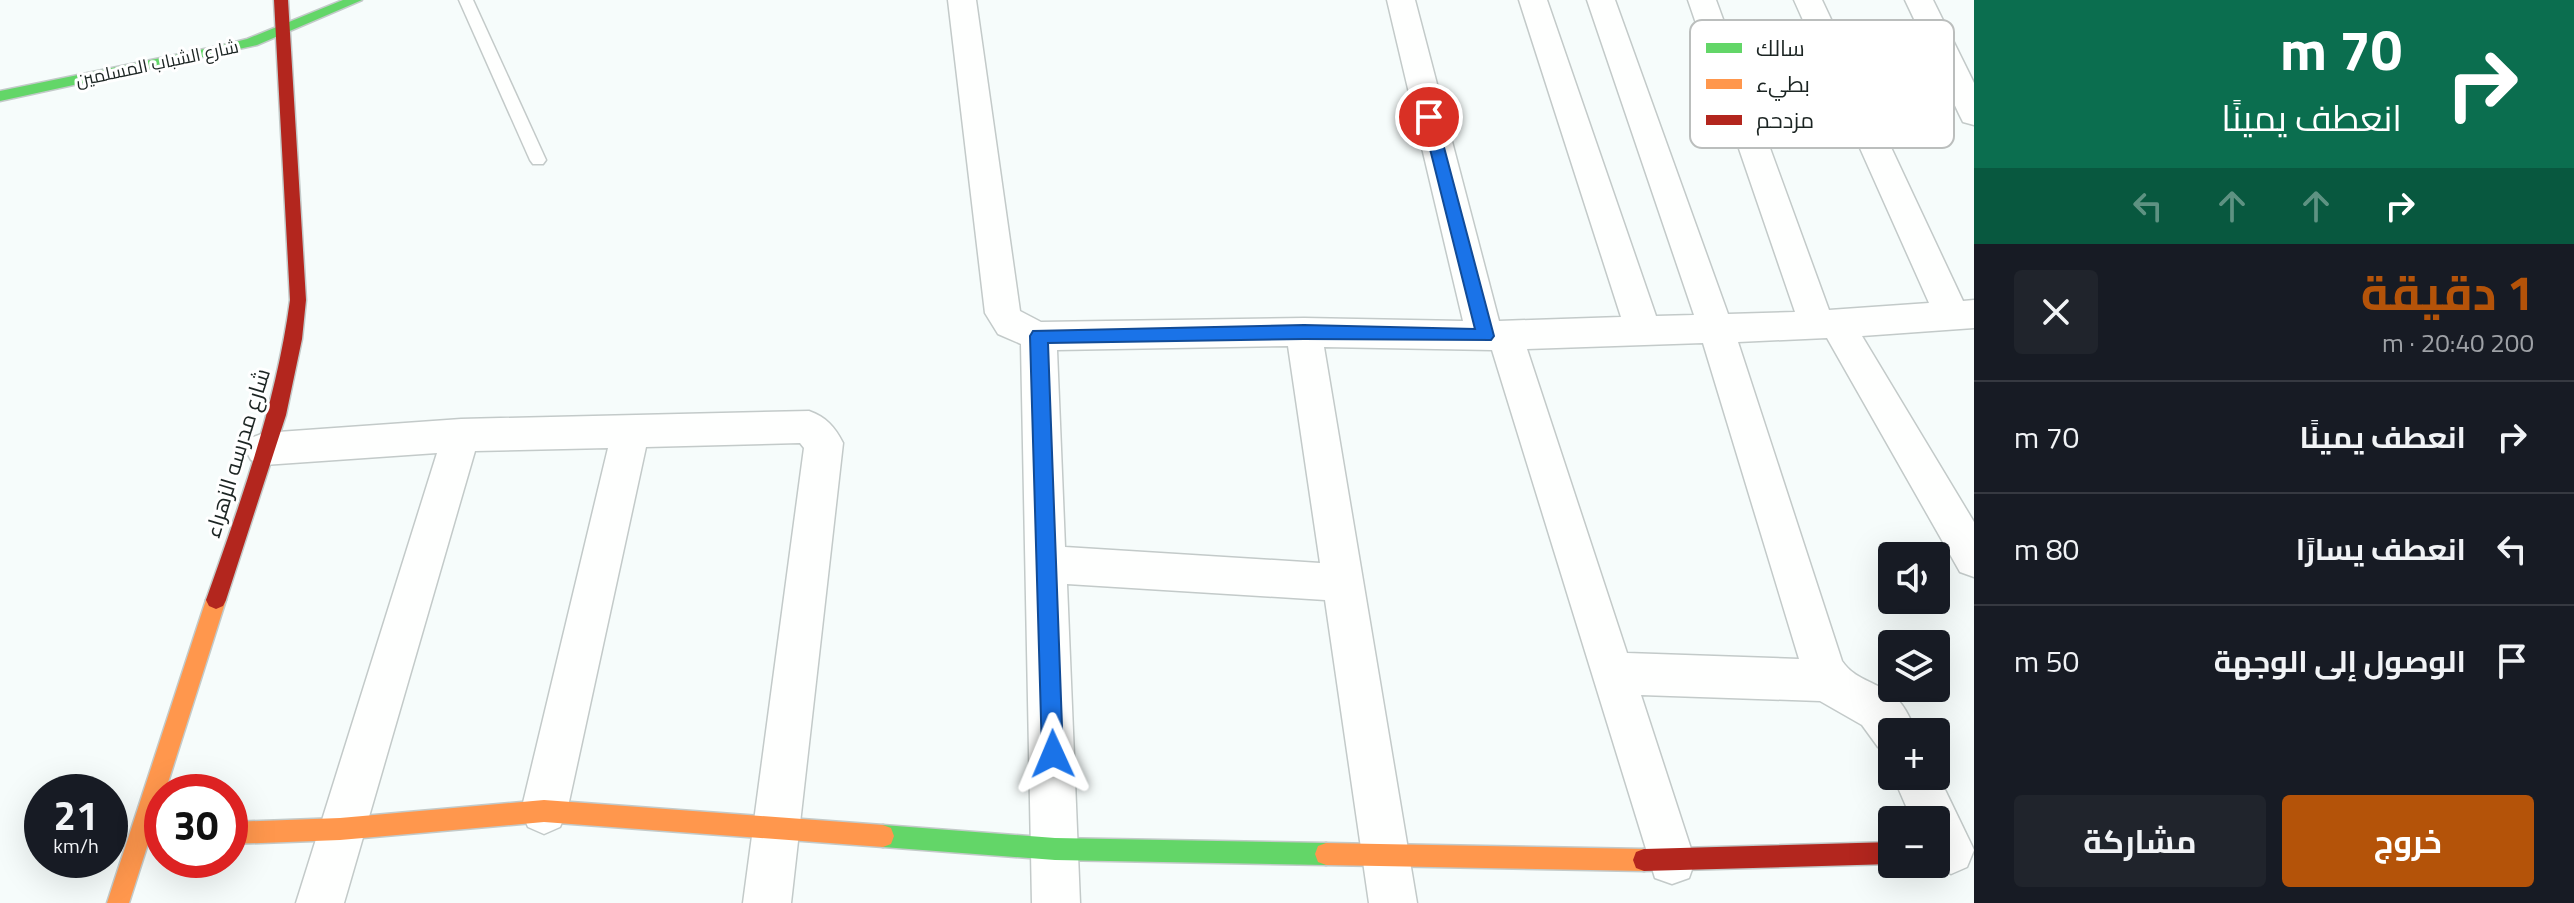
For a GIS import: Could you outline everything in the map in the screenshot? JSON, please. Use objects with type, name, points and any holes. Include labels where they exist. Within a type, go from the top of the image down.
[{"type":"street","name":"شارع مدرسه الزهراء","points":[[169,774],[264,449],[283,396],[294,346],[298,300],[281,0]]},
{"type":"street","name":"شارع الشباب المسلمين","points":[[0,96],[219,51],[283,30],[355,0]]},
{"type":"street","points":[[962,0],[1003,313],[1010,324],[1039,336],[1304,332],[1495,335],[1827,325],[1963,315],[1881,148]]},
{"type":"street","points":[[1401,0],[1457,234],[1612,673],[1672,861]]},
{"type":"street","points":[[1533,0],[1643,331]]},
{"type":"street","points":[[1601,0],[1716,329],[1829,681],[1835,690],[1879,708],[1887,718]]},
{"type":"street","points":[[1702,0],[1710,20]]},
{"type":"street","points":[[1808,0],[1818,20]]},
{"type":"street","points":[[1919,0],[1929,20]]},
{"type":"street","points":[[1954,73],[1974,114]]},
{"type":"street","points":[[1759,148],[1827,325],[1974,559]]},
{"type":"street","points":[[1304,332],[1393,903]]},
{"type":"street","points":[[1039,336],[1056,903]]},
{"type":"street","points":[[264,449],[461,435],[809,427],[824,443],[767,903]]},
{"type":"street","points":[[544,811],[631,429]]},
{"type":"street","points":[[320,903],[461,435]]},
{"type":"street","points":[[1048,564],[1345,583]]},
{"type":"street","points":[[1612,673],[1829,681]]},
{"type":"street","points":[[1922,790],[1954,850]]},
{"type":"street","points":[[248,832],[340,829],[544,811],[1055,849],[1672,861],[1878,854]]},
{"type":"street","name":"شارع مدرسه الزهراء","points":[[118,903],[144,850]]},
{"type":"lane","points":[[466,0],[538,160]]},
{"type":"traffic: fast","points":[[0,96],[219,51],[252,42],[355,0]]},
{"type":"traffic: fast","points":[[883,836],[1055,849],[1326,854]]},
{"type":"traffic: slow","points":[[118,903],[216,600]]},
{"type":"traffic: slow","points":[[248,832],[340,829],[544,811],[883,836]]},
{"type":"traffic: slow","points":[[1326,854],[1644,860]]},
{"type":"traffic: jam","points":[[216,600],[277,415],[298,300],[281,0]]},
{"type":"traffic: jam","points":[[1644,860],[1878,853]]},
{"type":"route","points":[[1053,754],[1039,336],[1304,332],[1485,336],[1429,117]]}]
